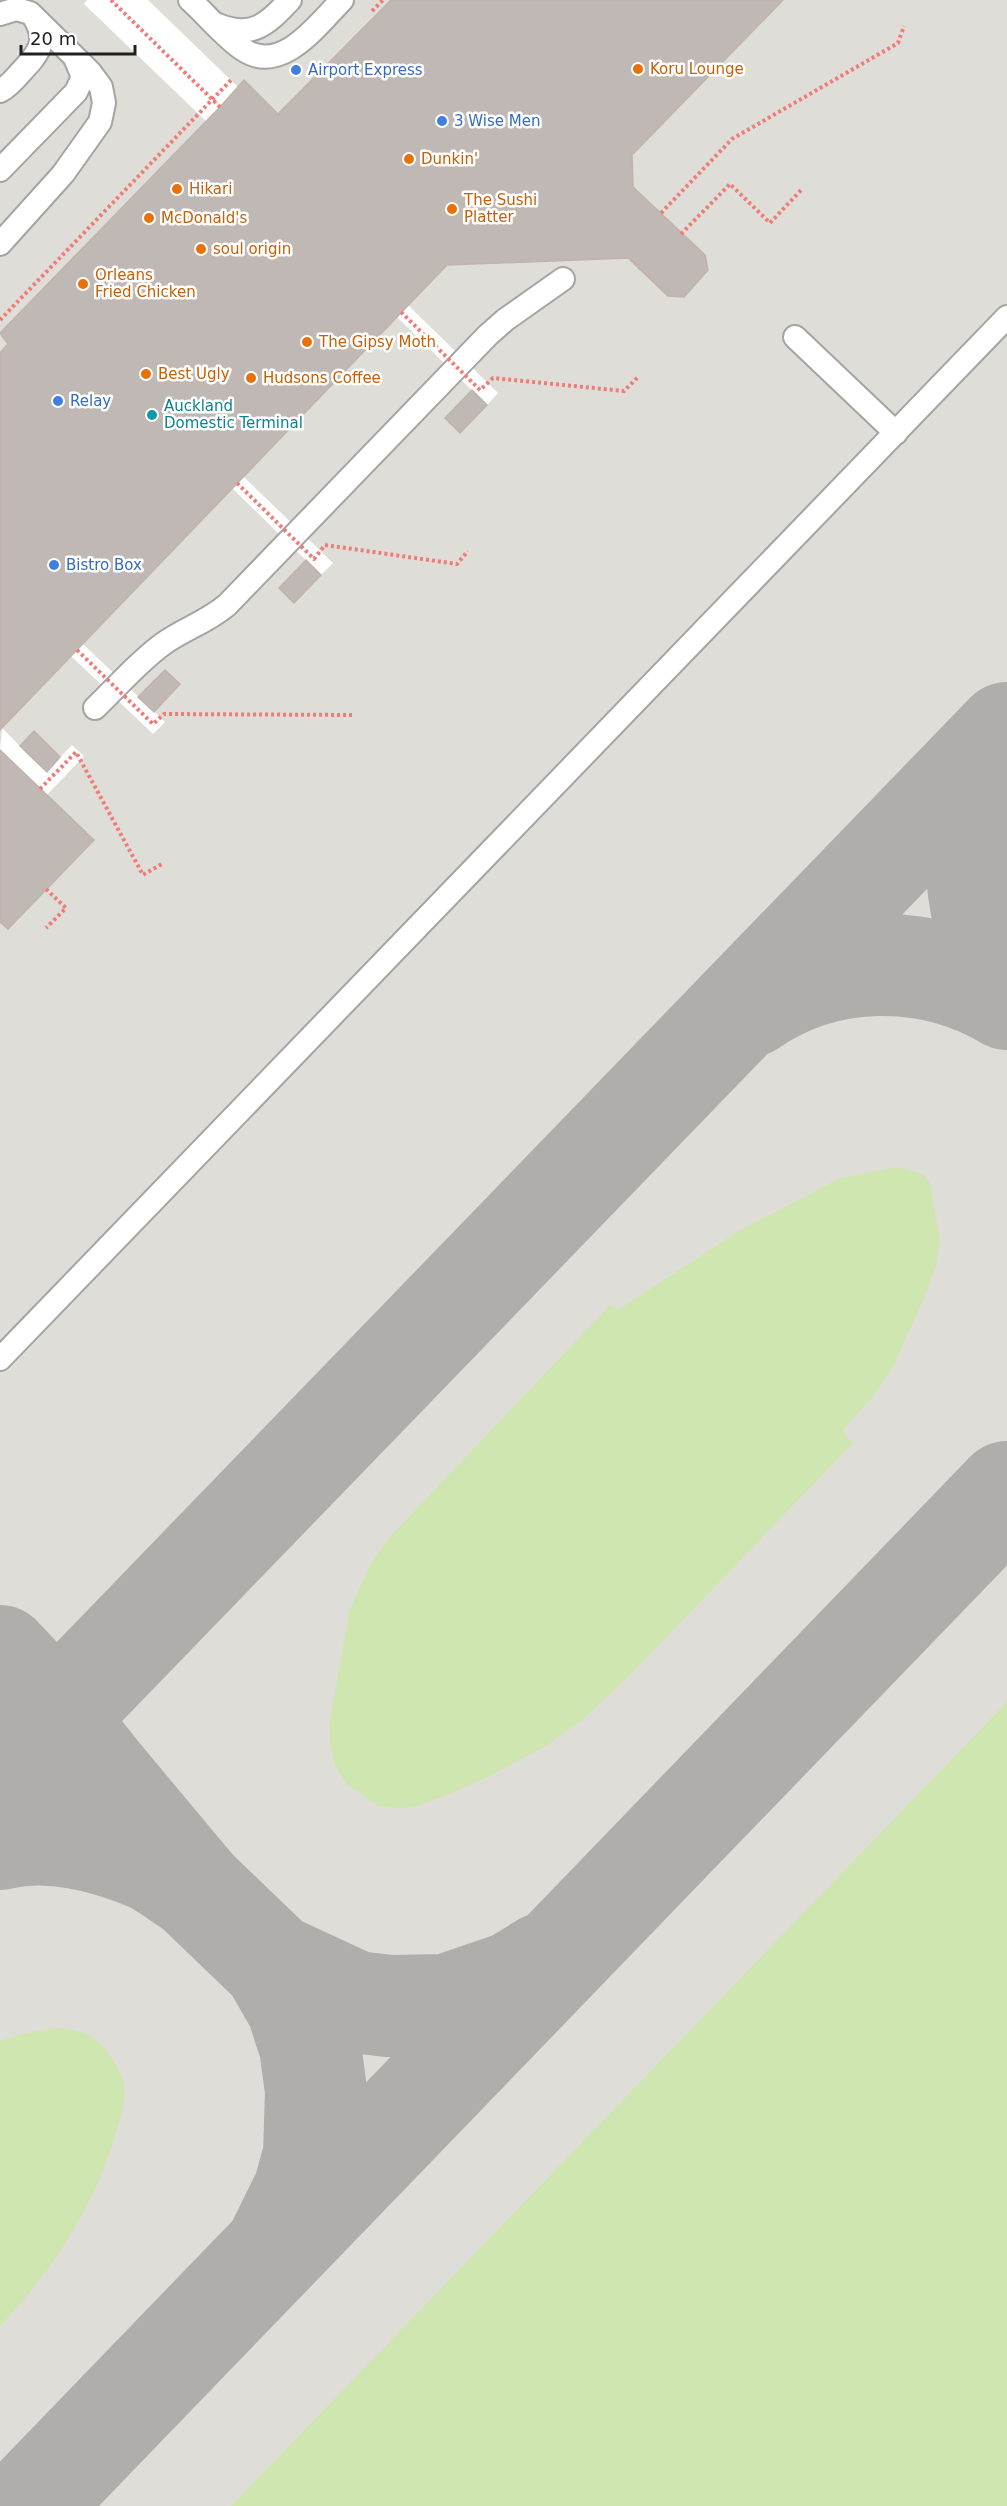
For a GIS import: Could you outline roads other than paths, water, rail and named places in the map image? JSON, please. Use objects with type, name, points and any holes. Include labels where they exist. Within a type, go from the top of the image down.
[{"type":"lane","points":[[190,0],[243,50],[264,56],[276,55],[289,50],[342,0]]},
{"type":"lane","points":[[205,0],[217,0]]},
{"type":"lane","points":[[217,25],[237,31],[254,29],[273,18],[290,0]]},
{"type":"lane","points":[[0,14],[16,9],[32,15],[72,54],[101,87],[104,103],[100,122],[63,174],[0,242]]},
{"type":"lane","points":[[0,92],[31,62],[41,48],[42,33],[32,15]]},
{"type":"lane","points":[[0,170],[81,85],[82,70],[72,54]]},
{"type":"lane","points":[[95,708],[151,653],[213,617],[227,605],[488,335],[505,320],[564,279]]},
{"type":"lane","points":[[0,1359],[1007,317]]},
{"type":"lane","points":[[795,337],[896,433]]},
{"type":"place","name":"Koru Lounge","points":[[638,69]]},
{"type":"place","name":"Airport Express","points":[[296,70]]},
{"type":"place","name":"3 Wise Men","points":[[442,121]]},
{"type":"place","name":"Dunkin'","points":[[409,159]]},
{"type":"place","name":"Hikari","points":[[177,189]]},
{"type":"place","name":"The Sushi Platter","points":[[452,209]]},
{"type":"place","name":"McDonald's","points":[[149,218]]},
{"type":"place","name":"soul origin","points":[[201,249]]},
{"type":"place","name":"Orleans Fried Chicken","points":[[83,284]]},
{"type":"place","name":"The Gipsy Moth","points":[[307,342]]},
{"type":"place","name":"Best Ugly","points":[[146,374]]},
{"type":"place","name":"Hudsons Coffee","points":[[251,378]]},
{"type":"place","name":"Relay","points":[[58,401]]},
{"type":"place","name":"Auckland Domestic Terminal","points":[[152,415]]},
{"type":"place","name":"Bistro Box","points":[[54,565]]}]
